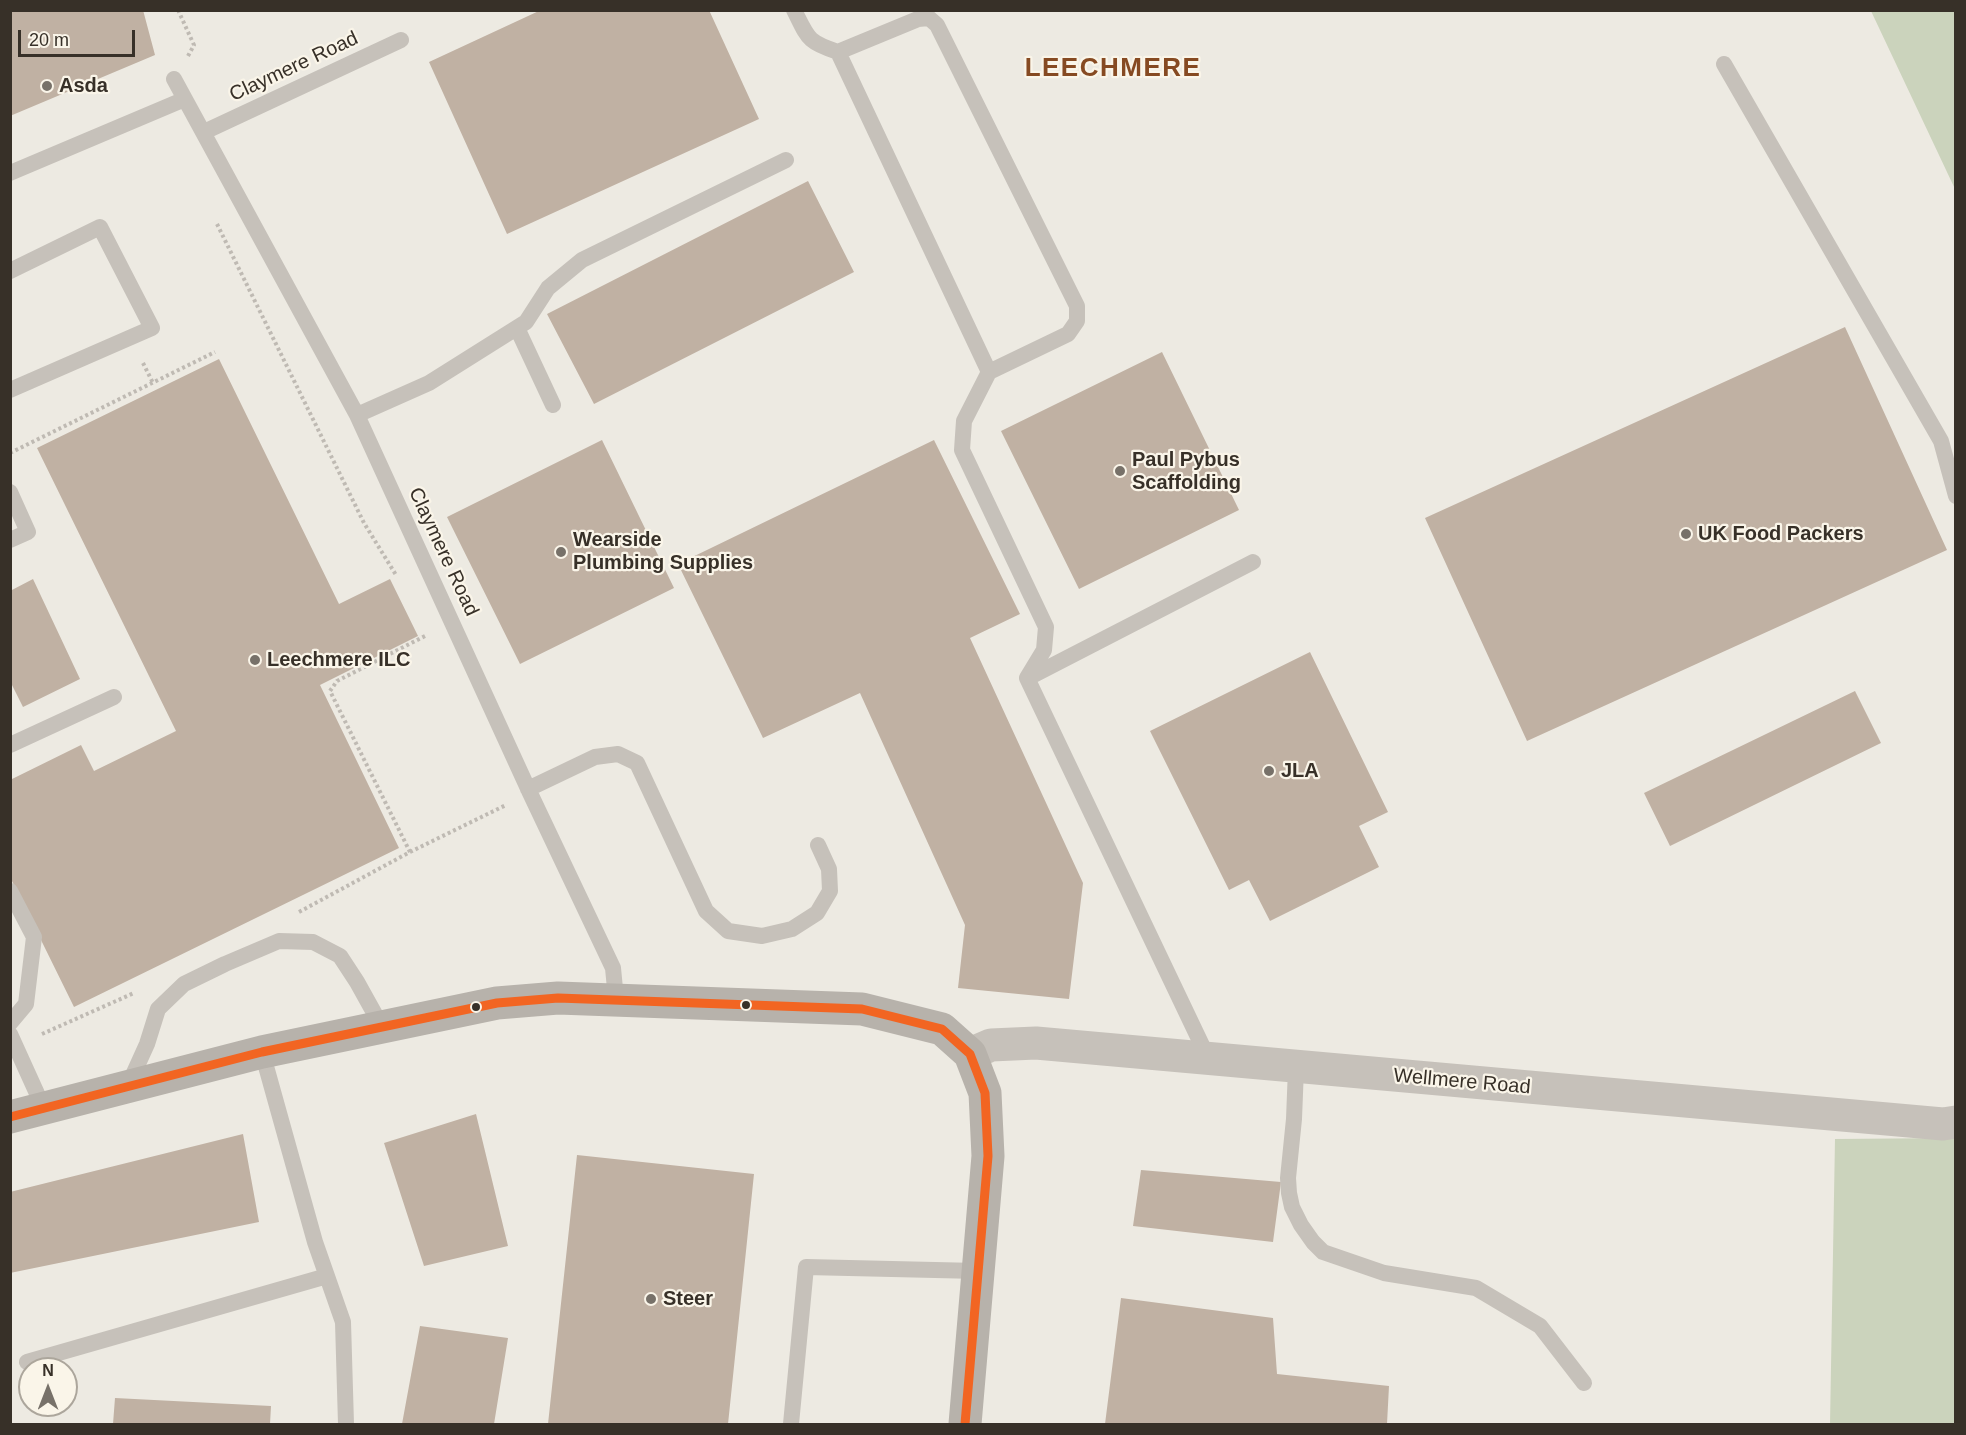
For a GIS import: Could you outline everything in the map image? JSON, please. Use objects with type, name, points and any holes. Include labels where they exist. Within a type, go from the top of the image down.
[{"type":"street","points":[[10,1118],[262,1053],[497,1003],[558,998],[862,1009],[942,1029],[970,1054],[985,1093],[988,1156],[965,1425]]},
{"type":"street","name":"Wellmere Road","points":[[970,1054],[991,1045],[1036,1043],[1943,1124],[1956,1122]]},
{"type":"lane","points":[[794,10],[807,38],[838,52],[918,19],[929,18],[937,25],[1077,306],[1077,321],[1068,334],[989,372],[964,421],[962,450],[1046,627],[1044,650],[1027,678]]},
{"type":"lane","name":"Claymere Road","points":[[204,132],[401,40]]},
{"type":"lane","points":[[838,52],[989,372]]},
{"type":"lane","points":[[1724,64],[1941,441],[1956,496]]},
{"type":"lane","name":"Claymere Road","points":[[174,79],[357,415],[529,791],[613,968],[616,999]]},
{"type":"lane","points":[[10,173],[185,99]]},
{"type":"lane","points":[[357,415],[429,383],[518,328],[526,322],[548,288],[582,260],[786,160]]},
{"type":"lane","points":[[10,271],[100,227],[152,328],[10,390]]},
{"type":"lane","points":[[518,328],[553,405]]},
{"type":"lane","points":[[10,492],[28,532],[10,540]]},
{"type":"lane","points":[[1027,678],[1253,562]]},
{"type":"lane","points":[[1027,678],[1209,1060]]},
{"type":"lane","points":[[10,745],[114,697]]},
{"type":"lane","points":[[529,791],[595,757],[618,754],[637,763],[706,911],[729,931],[762,936],[792,929],[817,913],[830,891],[829,868],[819,845]]},
{"type":"lane","points":[[10,891],[34,937],[26,1004],[10,1023]]},
{"type":"lane","points":[[128,1087],[147,1044],[158,1009],[184,984],[279,941],[313,942],[340,956],[382,1027]]},
{"type":"lane","points":[[10,1034],[44,1109]]},
{"type":"lane","points":[[262,1053],[315,1242],[344,1322],[346,1425]]},
{"type":"lane","points":[[1296,1068],[1288,1178],[1289,1193],[1292,1207],[1313,1242],[1323,1252],[1384,1273],[1476,1288],[1540,1326],[1584,1383]]},
{"type":"lane","points":[[791,1425],[806,1267],[978,1271]]},
{"type":"lane","points":[[44,1357],[327,1276]]},
{"type":"path","points":[[174,79],[194,45],[178,10]]},
{"type":"path","points":[[215,219],[364,523],[400,584]]},
{"type":"path","points":[[10,453],[215,352]]},
{"type":"path","points":[[410,852],[330,691],[337,681],[424,636],[420,626]]},
{"type":"path","points":[[289,917],[529,791]]},
{"type":"path","points":[[26,1004],[37,1036],[141,990]]},
{"type":"green space","points":[[1871,11],[1955,11],[1955,189]]},
{"type":"green space","points":[[1955,1138],[1955,1424],[1830,1424],[1835,1139]]},
{"type":"building","name":"Asda","points":[[10,10],[143,10],[155,55],[10,116]]},
{"type":"building","points":[[541,10],[709,10],[759,119],[507,234],[429,62]]},
{"type":"building","points":[[808,181],[854,272],[594,404],[547,314]]},
{"type":"building","name":"UK Food Packers","points":[[1845,327],[1947,550],[1527,741],[1425,518]]},
{"type":"building","name":"Paul Pybus Scaffolding","points":[[1162,352],[1239,510],[1079,589],[1001,431]]},
{"type":"building","name":"Leechmere ILC","points":[[219,359],[339,604],[390,579],[418,636],[320,685],[399,848],[74,1007],[10,877],[10,780],[81,745],[94,771],[176,731],[37,448]]},
{"type":"building","name":"Wearside Plumbing Supplies","points":[[602,440],[674,588],[520,664],[447,517]]},
{"type":"building","points":[[934,440],[1020,614],[970,638],[1083,883],[1069,999],[958,988],[965,925],[860,693],[763,738],[678,564]]},
{"type":"building","points":[[33,579],[80,679],[23,707],[10,681],[10,591]]},
{"type":"building","name":"JLA","points":[[1310,652],[1388,812],[1359,826],[1379,867],[1270,921],[1249,880],[1229,890],[1150,731]]},
{"type":"building","points":[[1855,691],[1881,743],[1670,846],[1644,793]]},
{"type":"building","points":[[476,1114],[508,1246],[424,1266],[384,1143]]},
{"type":"building","points":[[243,1134],[259,1222],[10,1273],[10,1192]]},
{"type":"building","name":"Steer","points":[[577,1155],[754,1174],[728,1424],[548,1424]]},
{"type":"building","points":[[1141,1170],[1281,1182],[1273,1242],[1133,1226]]},
{"type":"building","points":[[1121,1298],[1273,1318],[1277,1374],[1389,1386],[1387,1424],[1105,1424]]},
{"type":"building","points":[[420,1326],[508,1338],[494,1424],[402,1424]]},
{"type":"building","points":[[115,1398],[271,1406],[270,1424],[113,1424]]},
{"type":"transit line","points":[[10,1117],[262,1052],[497,1003],[558,998],[862,1009],[942,1029],[970,1054],[985,1093],[988,1156],[965,1424]]},
{"type":"place","name":"Asda","points":[[47,86]]},
{"type":"place","name":"Paul Pybus Scaffolding","points":[[1120,471]]},
{"type":"place","name":"UK Food Packers","points":[[1686,534]]},
{"type":"place","name":"Wearside Plumbing Supplies","points":[[561,552]]},
{"type":"place","name":"Leechmere ILC","points":[[255,660]]},
{"type":"place","name":"JLA","points":[[1269,771]]},
{"type":"place","name":"Steer","points":[[651,1299]]},
{"type":"district","name":"LEECHMERE","points":[[1113,69]]}]
